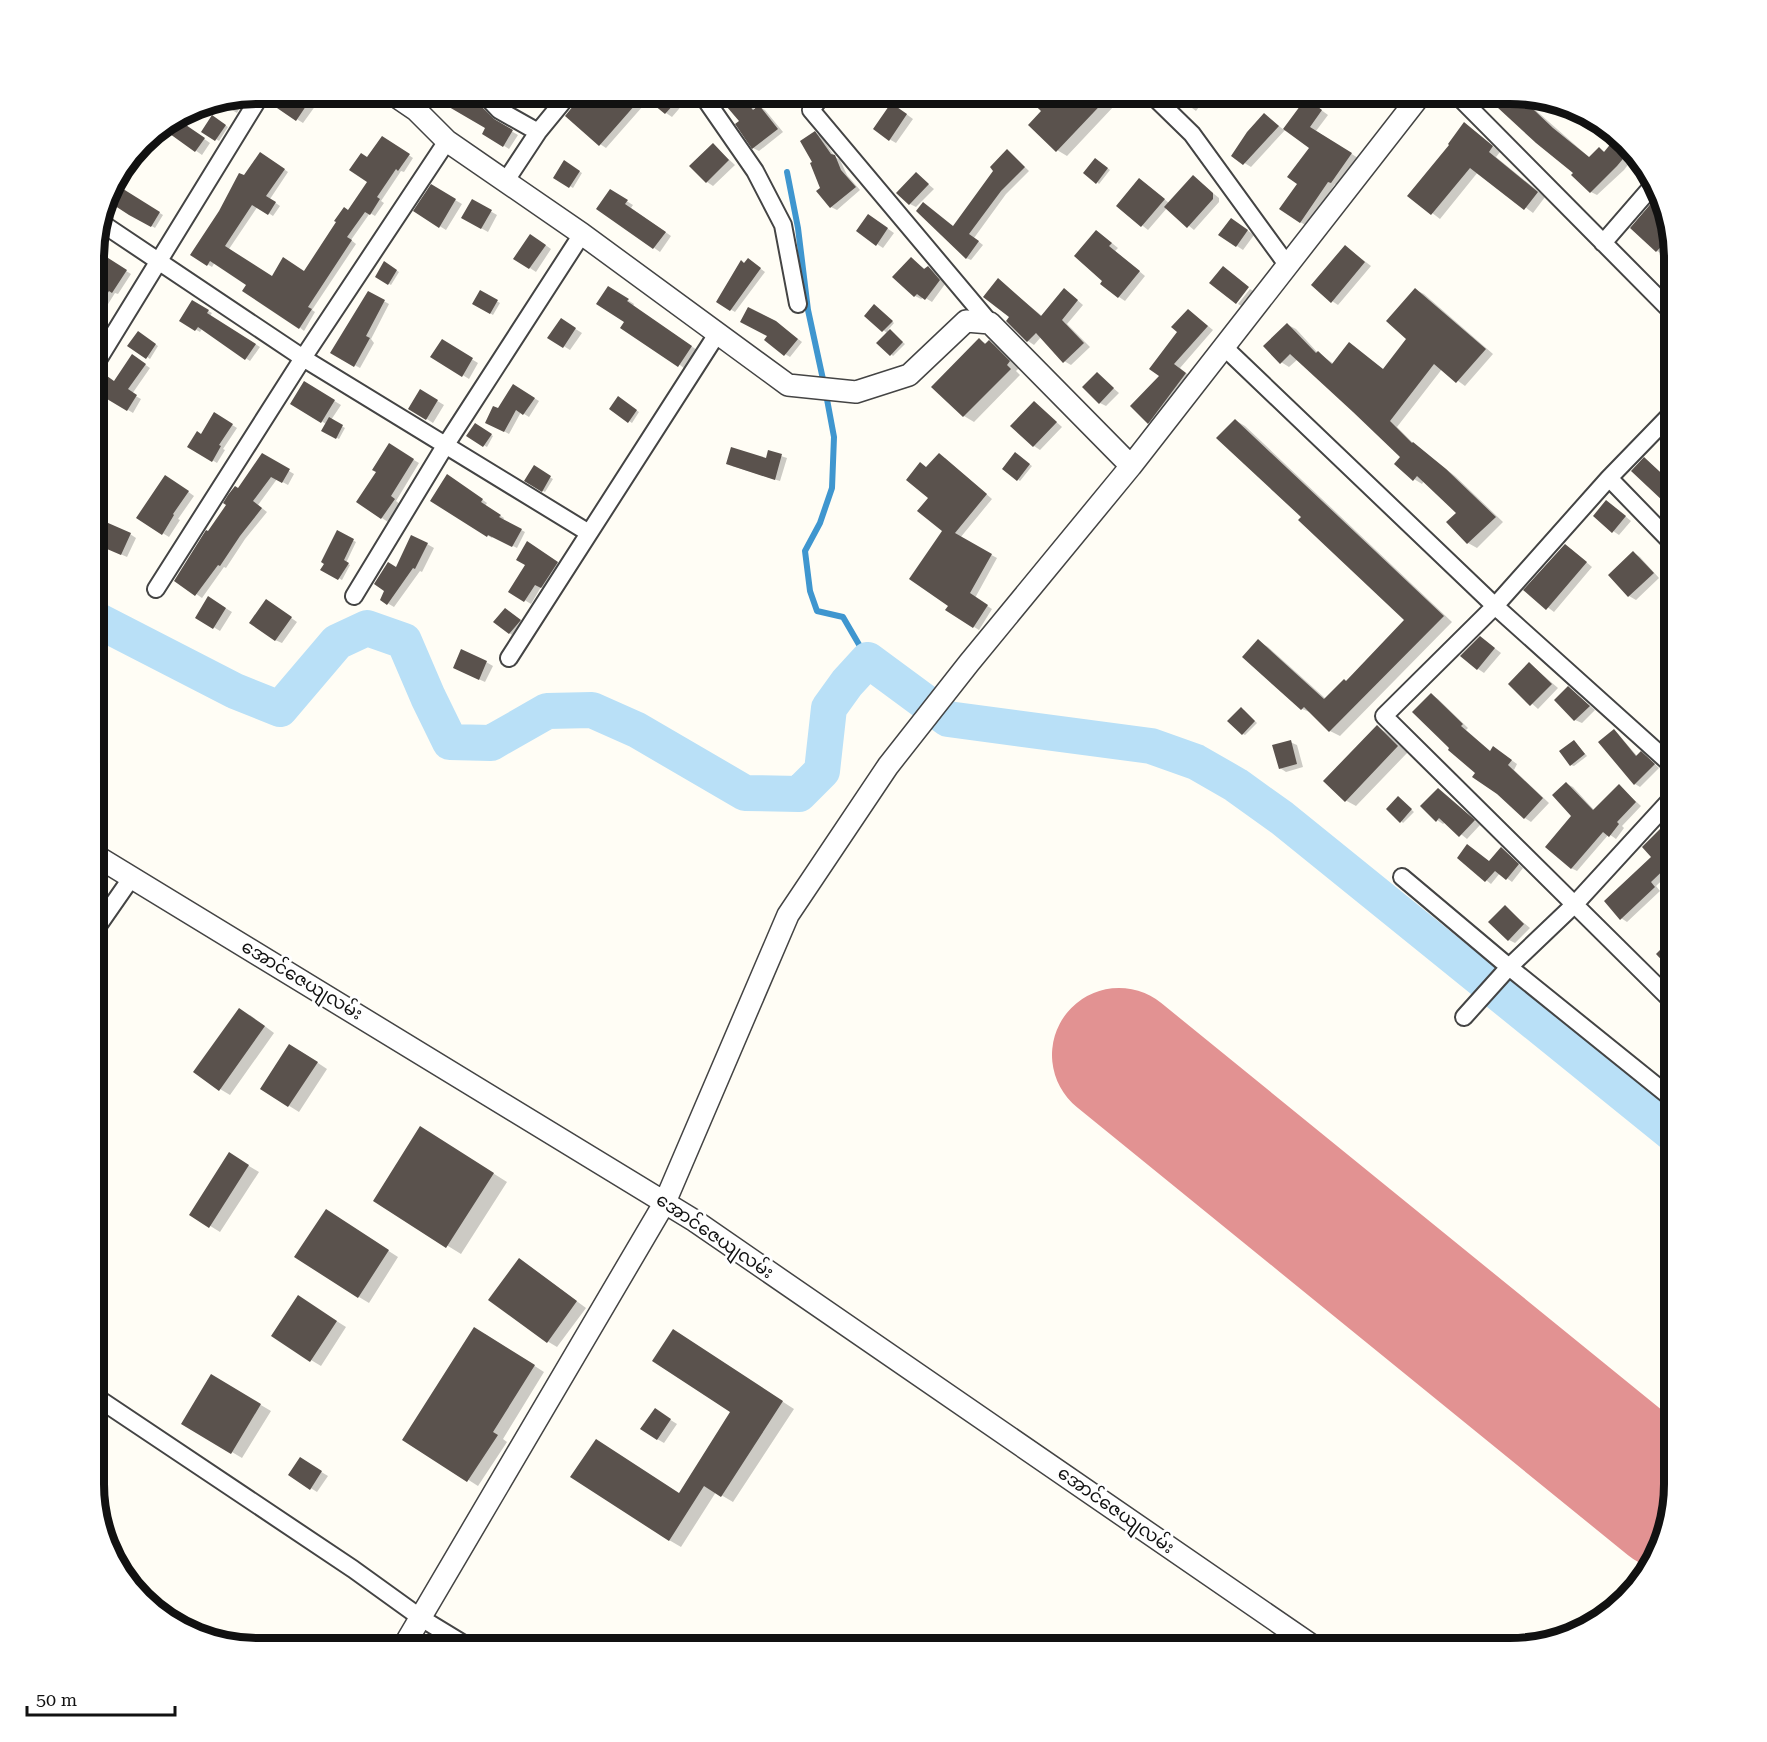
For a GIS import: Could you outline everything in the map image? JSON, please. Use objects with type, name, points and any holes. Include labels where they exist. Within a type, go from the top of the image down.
[{"type":"street","points":[[104,350],[255,104]]},
{"type":"street","points":[[407,104],[447,141],[582,234],[788,385],[856,392],[909,375],[966,321],[990,323]]},
{"type":"street","points":[[493,104],[499,110],[538,132]]},
{"type":"street","points":[[505,182],[538,132],[561,104]]},
{"type":"street","points":[[708,104],[754,171],[783,225],[798,304]]},
{"type":"street","points":[[816,104],[811,110],[990,323],[1131,466]]},
{"type":"street","points":[[1161,104],[1192,134],[1288,266]]},
{"type":"street","points":[[409,1638],[665,1202],[788,915],[888,766],[969,663],[1131,466],[1413,104]]},
{"type":"street","points":[[1466,104],[1664,304]]},
{"type":"street","points":[[156,589],[303,358],[447,141]]},
{"type":"street","points":[[1604,243],[1649,191]]},
{"type":"street","points":[[106,226],[303,358],[589,533]]},
{"type":"street","points":[[354,596],[445,446],[582,234]]},
{"type":"street","points":[[509,658],[717,334]]},
{"type":"street","points":[[1224,347],[1494,606],[1664,758]]},
{"type":"street","points":[[1664,421],[1609,478],[1494,606],[1384,716],[1664,993]]},
{"type":"street","points":[[1609,478],[1664,535]]},
{"type":"street","points":[[1464,1017],[1509,967],[1575,904],[1664,807]]},
{"type":"street","name":"အောင်ဇေယျလမ်း","points":[[104,860],[715,1234],[1301,1638]]},
{"type":"street","points":[[103,918],[132,877]]},
{"type":"street","points":[[1402,877],[1664,1092]]},
{"type":"street","points":[[103,1402],[454,1638]]},
{"type":"building","points":[[280,104],[307,104],[296,121],[277,108]]},
{"type":"building","points":[[444,104],[477,104],[494,119],[513,130],[503,147],[482,134],[485,128]]},
{"type":"building","points":[[575,104],[636,104],[599,146],[565,116]]},
{"type":"building","points":[[653,104],[674,104],[665,114]]},
{"type":"building","points":[[724,104],[748,104],[753,110],[759,105],[778,129],[752,149],[735,124],[739,121]]},
{"type":"building","points":[[890,104],[907,114],[889,141],[873,129]]},
{"type":"building","points":[[1034,104],[1102,104],[1056,152],[1028,125],[1041,111]]},
{"type":"building","points":[[1302,104],[1314,104],[1322,110],[1310,127],[1352,153],[1331,183],[1328,182],[1300,223],[1279,209],[1297,184],[1287,177],[1309,148],[1283,129]]},
{"type":"building","points":[[1500,104],[1529,105],[1589,157],[1599,147],[1604,152],[1612,142],[1625,156],[1590,193],[1571,175],[1573,173],[1497,107]]},
{"type":"building","points":[[1264,113],[1279,126],[1243,165],[1231,156],[1247,132]]},
{"type":"building","points":[[212,115],[226,125],[215,141],[201,132]]},
{"type":"building","points":[[1464,122],[1493,146],[1489,152],[1538,192],[1524,210],[1470,168],[1431,215],[1407,196],[1449,145]]},
{"type":"building","points":[[183,123],[205,138],[195,152],[170,134]]},
{"type":"building","points":[[815,131],[831,154],[835,155],[841,170],[856,187],[830,208],[816,191],[820,188],[810,163],[812,162],[800,141]]},
{"type":"building","points":[[382,136],[410,154],[398,171],[396,169],[377,197],[380,199],[370,215],[365,212],[347,237],[352,240],[308,307],[312,309],[299,329],[242,291],[246,285],[210,261],[207,266],[190,255],[219,211],[239,173],[244,175],[260,152],[285,169],[266,196],[276,202],[268,215],[252,205],[225,246],[272,276],[283,257],[304,271],[336,222],[334,221],[344,207],[348,210],[367,182],[349,170],[361,153],[367,157]]},
{"type":"building","points":[[713,143],[729,160],[706,183],[689,166]]},
{"type":"building","points":[[1007,149],[1025,167],[1001,191],[969,234],[979,241],[966,259],[916,211],[923,202],[953,226],[993,171],[990,167]]},
{"type":"building","points":[[1095,158],[1108,168],[1096,184],[1083,173]]},
{"type":"building","points":[[564,160],[580,171],[569,188],[553,178]]},
{"type":"building","points":[[916,172],[929,184],[909,205],[896,193]]},
{"type":"building","points":[[1193,175],[1213,193],[1213,199],[1187,228],[1164,207]]},
{"type":"building","points":[[1139,178],[1165,199],[1141,227],[1116,206]]},
{"type":"building","points":[[431,184],[456,199],[439,228],[413,211]]},
{"type":"building","points":[[120,187],[160,212],[151,227],[113,205]]},
{"type":"building","points":[[610,189],[628,200],[625,204],[666,232],[653,249],[596,209]]},
{"type":"building","points":[[472,199],[492,210],[481,229],[461,218]]},
{"type":"building","points":[[1653,202],[1663,245],[1656,252],[1630,228]]},
{"type":"building","points":[[868,214],[888,228],[876,246],[856,231]]},
{"type":"building","points":[[1231,218],[1248,230],[1236,247],[1218,235]]},
{"type":"building","points":[[1096,230],[1112,243],[1109,246],[1140,271],[1118,298],[1100,284],[1102,281],[1074,256]]},
{"type":"building","points":[[530,234],[546,245],[529,269],[513,259]]},
{"type":"building","points":[[1345,245],[1365,262],[1331,303],[1311,285]]},
{"type":"building","points":[[104,257],[127,270],[112,293],[109,291],[104,299]]},
{"type":"building","points":[[911,257],[924,269],[928,266],[940,280],[925,300],[917,294],[914,297],[892,277]]},
{"type":"building","points":[[748,258],[761,268],[730,311],[716,302],[741,260],[744,263]]},
{"type":"building","points":[[384,261],[397,270],[388,285],[375,277]]},
{"type":"building","points":[[1223,266],[1249,287],[1236,304],[1209,283]]},
{"type":"building","points":[[998,278],[1041,316],[1064,288],[1078,300],[1062,320],[1084,343],[1063,363],[1036,333],[1027,342],[1006,321],[1009,317],[983,297]]},
{"type":"building","points":[[608,286],[692,346],[678,367],[620,328],[624,322],[596,304]]},
{"type":"building","points":[[1415,288],[1486,349],[1456,383],[1434,364],[1390,421],[1412,443],[1446,469],[1496,517],[1467,544],[1446,522],[1456,513],[1417,476],[1413,481],[1394,464],[1400,457],[1290,354],[1280,364],[1263,346],[1287,323],[1316,353],[1318,351],[1332,364],[1349,342],[1383,369],[1406,339],[1386,321]]},
{"type":"building","points":[[480,290],[498,300],[490,314],[472,304]]},
{"type":"building","points":[[368,291],[385,300],[366,336],[370,338],[354,367],[330,353]]},
{"type":"building","points":[[192,300],[209,310],[207,313],[256,344],[245,360],[198,327],[195,331],[179,321]]},
{"type":"building","points":[[874,304],[893,321],[882,332],[864,316]]},
{"type":"building","points":[[748,307],[776,321],[798,339],[784,356],[764,340],[767,336],[740,322]]},
{"type":"building","points":[[1188,309],[1208,326],[1174,364],[1186,373],[1148,424],[1130,406],[1159,376],[1149,369],[1177,332],[1171,327]]},
{"type":"building","points":[[561,318],[576,328],[563,348],[547,338]]},
{"type":"building","points":[[890,329],[903,342],[890,356],[876,343]]},
{"type":"building","points":[[138,331],[156,344],[146,359],[127,346]]},
{"type":"building","points":[[979,338],[985,344],[989,340],[1010,361],[1007,365],[1011,369],[963,417],[931,387]]},
{"type":"building","points":[[442,339],[473,358],[462,377],[430,357]]},
{"type":"building","points":[[132,354],[146,364],[128,389],[137,395],[127,411],[104,397],[104,381],[107,376],[114,381]]},
{"type":"building","points":[[1097,372],[1114,388],[1099,404],[1082,387]]},
{"type":"building","points":[[304,381],[335,400],[321,423],[290,404]]},
{"type":"building","points":[[513,384],[535,398],[523,415],[516,410],[504,432],[485,423],[493,406],[498,408]]},
{"type":"building","points":[[420,389],[438,400],[426,420],[408,409]]},
{"type":"building","points":[[618,396],[637,410],[628,423],[609,409]]},
{"type":"building","points":[[1034,401],[1057,422],[1033,447],[1010,426]]},
{"type":"building","points":[[214,412],[233,424],[219,445],[221,446],[212,462],[187,447],[197,431],[201,434]]},
{"type":"building","points":[[329,417],[343,425],[336,439],[321,431]]},
{"type":"building","points":[[1235,419],[1444,616],[1329,732],[1304,707],[1301,710],[1242,657],[1258,639],[1324,699],[1344,679],[1346,681],[1404,620],[1298,520],[1301,517],[1216,438]]},
{"type":"building","points":[[475,423],[492,434],[483,447],[466,436]]},
{"type":"building","points":[[389,443],[414,459],[391,496],[395,499],[381,519],[356,502],[376,472],[372,470]]},
{"type":"building","points":[[731,447],[766,458],[768,450],[782,454],[775,480],[726,464]]},
{"type":"building","points":[[1015,452],[1030,464],[1017,481],[1002,469]]},
{"type":"building","points":[[262,453],[290,469],[282,483],[271,477],[253,501],[262,508],[195,596],[174,581],[206,530],[208,531],[226,505],[223,503],[228,495],[235,486],[238,488]]},
{"type":"building","points":[[939,453],[987,494],[955,533],[992,554],[970,593],[988,605],[973,628],[945,610],[948,606],[909,579],[942,531],[917,511],[928,498],[906,480],[920,462],[926,467]]},
{"type":"building","points":[[1644,457],[1664,476],[1664,502],[1631,471]]},
{"type":"building","points":[[534,465],[551,476],[542,492],[524,481]]},
{"type":"building","points":[[447,474],[483,499],[481,502],[501,515],[499,517],[522,529],[512,547],[488,535],[487,537],[430,501]]},
{"type":"building","points":[[165,475],[189,491],[162,535],[136,518]]},
{"type":"building","points":[[1606,500],[1626,516],[1612,533],[1593,516]]},
{"type":"building","points":[[104,521],[131,533],[121,555],[104,548]]},
{"type":"building","points":[[337,530],[354,539],[344,560],[349,563],[338,580],[320,570],[324,564],[321,562]]},
{"type":"building","points":[[411,535],[428,543],[415,569],[413,568],[387,605],[380,600],[384,591],[374,584],[388,562],[396,567]]},
{"type":"building","points":[[527,541],[558,562],[541,588],[535,585],[524,602],[508,592],[525,565],[516,560]]},
{"type":"building","points":[[1565,544],[1587,562],[1546,610],[1523,590]]},
{"type":"building","points":[[1633,551],[1654,573],[1628,597],[1608,575]]},
{"type":"building","points":[[208,596],[226,608],[213,629],[195,618]]},
{"type":"building","points":[[266,599],[292,617],[275,641],[249,623]]},
{"type":"building","points":[[505,608],[521,620],[509,634],[493,622]]},
{"type":"building","points":[[1480,636],[1495,648],[1477,670],[1460,656]]},
{"type":"building","points":[[461,649],[487,661],[479,680],[453,668]]},
{"type":"building","points":[[1529,662],[1552,684],[1530,706],[1508,684]]},
{"type":"building","points":[[1568,686],[1590,706],[1574,721],[1554,700]]},
{"type":"building","points":[[1431,693],[1463,724],[1461,726],[1490,751],[1493,746],[1512,760],[1508,765],[1543,798],[1524,819],[1497,794],[1472,777],[1475,773],[1448,750],[1449,748],[1412,712]]},
{"type":"building","points":[[1241,707],[1255,721],[1242,735],[1227,721]]},
{"type":"building","points":[[1377,725],[1398,746],[1345,802],[1323,781]]},
{"type":"building","points":[[1614,729],[1636,756],[1641,751],[1655,764],[1634,785],[1598,742]]},
{"type":"building","points":[[1291,740],[1297,764],[1279,769],[1272,745]]},
{"type":"building","points":[[1574,740],[1585,754],[1570,766],[1559,751]]},
{"type":"building","points":[[1566,782],[1593,810],[1619,784],[1636,802],[1617,822],[1619,824],[1609,837],[1603,832],[1571,869],[1545,847],[1571,816],[1552,795]]},
{"type":"building","points":[[1438,788],[1475,820],[1459,837],[1439,818],[1436,822],[1420,806]]},
{"type":"building","points":[[1398,796],[1412,809],[1400,823],[1386,809]]},
{"type":"building","points":[[1664,825],[1664,870],[1651,882],[1655,887],[1620,920],[1604,901],[1651,857],[1642,847]]},
{"type":"building","points":[[1467,844],[1489,861],[1501,847],[1519,864],[1506,880],[1495,871],[1485,882],[1457,858]]},
{"type":"building","points":[[1505,905],[1524,924],[1508,941],[1488,922]]},
{"type":"building","points":[[1664,946],[1664,962],[1656,954]]},
{"type":"building","points":[[239,1008],[265,1026],[219,1091],[193,1072]]},
{"type":"building","points":[[289,1044],[318,1062],[288,1107],[260,1089]]},
{"type":"building","points":[[420,1126],[494,1173],[446,1248],[373,1201]]},
{"type":"building","points":[[229,1152],[249,1165],[209,1228],[189,1215]]},
{"type":"building","points":[[326,1209],[389,1250],[358,1298],[294,1257]]},
{"type":"building","points":[[519,1258],[577,1301],[547,1343],[488,1300]]},
{"type":"building","points":[[298,1295],[337,1321],[310,1362],[271,1336]]},
{"type":"building","points":[[474,1327],[535,1365],[493,1432],[498,1435],[467,1482],[402,1440]]},
{"type":"building","points":[[673,1329],[783,1401],[721,1497],[704,1486],[669,1541],[570,1477],[596,1439],[679,1493],[730,1412],[652,1361]]},
{"type":"building","points":[[211,1374],[261,1404],[231,1454],[181,1424]]},
{"type":"building","points":[[655,1408],[671,1419],[657,1440],[640,1429]]},
{"type":"building","points":[[300,1457],[322,1471],[310,1490],[288,1475]]},
{"type":"waterway","points":[[787,172],[798,228],[808,310],[824,384]]},
{"type":"waterway","points":[[826,394],[834,437],[832,488],[820,523],[805,551],[810,591],[817,611],[843,617],[868,660]]},
{"type":"waterway","points":[[104,623],[235,691],[280,709],[337,642],[367,628],[404,641],[450,742],[491,743],[547,711],[592,710],[637,730],[745,793],[799,794],[822,771],[829,708],[868,660],[948,719],[1151,746],[1196,762],[1236,785],[1282,818],[1664,1127]]},
{"type":"runway","points":[[1119,1055],[1663,1497]]}]
